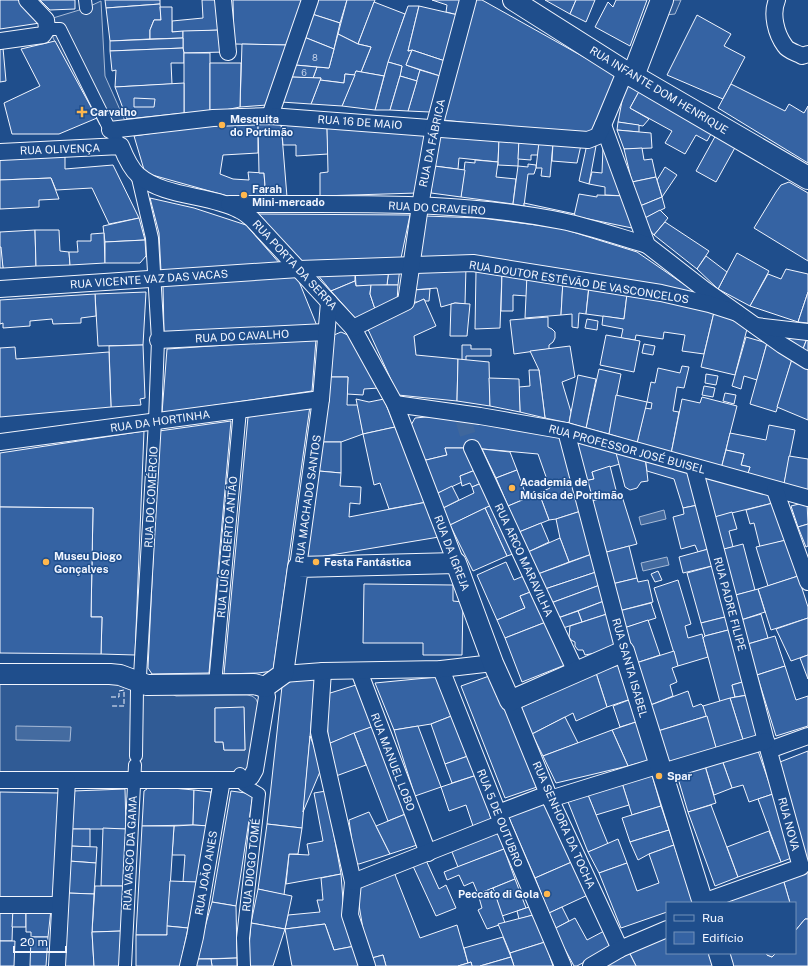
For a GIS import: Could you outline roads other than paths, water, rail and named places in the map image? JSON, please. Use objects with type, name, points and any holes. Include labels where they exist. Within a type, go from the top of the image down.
[{"type":"main road","points":[[629,74],[662,0]]},
{"type":"main road","name":"RUA INFANTE DOM HENRIQUE","points":[[629,74],[808,178]]},
{"type":"street","points":[[0,41],[43,35],[47,29],[46,20],[27,0]]},
{"type":"street","points":[[223,0],[228,52]]},
{"type":"street","points":[[270,116],[310,0]]},
{"type":"street","name":"RUA DA FÁBRICA","points":[[353,328],[406,302],[410,265],[434,127],[468,0]]},
{"type":"street","name":"RUA INFANTE DOM HENRIQUE","points":[[513,0],[629,74]]},
{"type":"street","points":[[777,0],[774,8],[776,30],[786,48],[802,56],[808,54]]},
{"type":"street","points":[[47,29],[60,29],[110,130],[121,146]]},
{"type":"street","name":"RUA 16 DE MAIO","points":[[110,130],[213,118],[270,116],[434,127],[588,140],[598,136],[629,74]]},
{"type":"street","points":[[603,125],[647,245],[705,290],[782,346],[808,361]]},
{"type":"street","name":"RUA OLIVENÇA","points":[[0,152],[121,146]]},
{"type":"street","name":"RUA PORTA DA SERRA","points":[[121,146],[130,165],[137,174],[146,181],[160,187],[224,204],[240,210],[252,219],[353,328],[395,404]]},
{"type":"street","name":"RUA DO COMÉRCIO","points":[[137,174],[152,238],[158,340],[155,422],[140,676]]},
{"type":"street","name":"RUA DO CRAVEIRO","points":[[224,204],[420,206],[485,210],[563,222],[647,245]]},
{"type":"street","name":"RUA DOUTOR ESTÊVÃO DE VASCONCELOS","points":[[299,269],[473,263],[661,293],[709,304],[737,313]]},
{"type":"street","name":"RUA VICENTE VAZ DAS VACAS","points":[[0,289],[299,269]]},
{"type":"street","name":"RUA MACHADO SANTOS","points":[[283,674],[321,399],[329,302]]},
{"type":"street","points":[[755,326],[808,332]]},
{"type":"street","name":"RUA DO CAVALHO","points":[[158,340],[326,332]]},
{"type":"street","name":"RUA DA HORTINHA","points":[[0,442],[321,399]]},
{"type":"street","name":"RUA PROFESSOR JOSÉ BUISEL","points":[[395,404],[462,416],[566,431],[808,498]]},
{"type":"street","name":"RUA DA IGREJA","points":[[395,404],[493,663],[510,701]]},
{"type":"street","name":"RUA LUÍS ALBERTO ANTÃO","points":[[215,684],[240,410]]},
{"type":"street","name":"RUA SANTA ISABEL","points":[[566,431],[624,651],[703,902]]},
{"type":"street","name":"RUA ARCO MARAVILHA","points":[[472,448],[576,672]]},
{"type":"street","name":"RUA PADRE FILIPE","points":[[694,467],[767,745]]},
{"type":"street","points":[[776,490],[808,582]]},
{"type":"street","points":[[298,567],[456,563]]},
{"type":"street","points":[[510,701],[624,651]]},
{"type":"street","points":[[265,687],[283,674],[323,671],[440,669],[493,663]]},
{"type":"street","name":"RUA 5 DE OUTUBRO","points":[[440,669],[500,818],[563,966]]},
{"type":"street","points":[[323,671],[319,732],[353,882],[350,915],[367,966]]},
{"type":"street","name":"RUA MANUEL LOBO","points":[[359,671],[428,853]]},
{"type":"street","points":[[0,674],[110,674],[120,675],[147,685],[254,684],[265,687]]},
{"type":"street","points":[[0,780],[67,780],[136,767],[222,780],[244,777],[255,770],[267,697],[265,687]]},
{"type":"street","name":"RUA VASCO DA GAMA","points":[[125,966],[136,767],[137,689]]},
{"type":"street","name":"RUA SENHORA DA TOCHA","points":[[510,701],[549,796],[620,949]]},
{"type":"street","points":[[353,882],[428,853],[549,796],[808,736]]},
{"type":"street","name":"RUA NOVA","points":[[706,902],[801,866],[767,745]]},
{"type":"street","name":"RUA DIOGO TOMÉ","points":[[244,777],[244,786],[259,794],[243,938],[244,966]]},
{"type":"street","points":[[57,966],[67,780]]},
{"type":"street","name":"RUA JOÃO ANES","points":[[188,966],[195,937],[222,780]]},
{"type":"street","points":[[0,905],[60,905]]},
{"type":"street","points":[[591,966],[620,949],[666,929]]},
{"type":"street","points":[[719,954],[723,966]]},
{"type":"tunnel","points":[[463,419],[472,448]]},
{"type":"place","name":"Carvalho","points":[[82,112]]},
{"type":"place","name":"Mesquita do Portimão","points":[[222,125]]},
{"type":"place","name":"Farah Mini-mercado","points":[[244,195]]},
{"type":"place","name":"Academia de Música de Portimão","points":[[512,488]]},
{"type":"place","name":"Museu Diogo Gonçalves","points":[[46,562]]},
{"type":"place","name":"Festa Fantástica","points":[[316,562]]},
{"type":"place","name":"Spar","points":[[659,776]]},
{"type":"place","name":"Peccato di Gola","points":[[547,894]]}]
